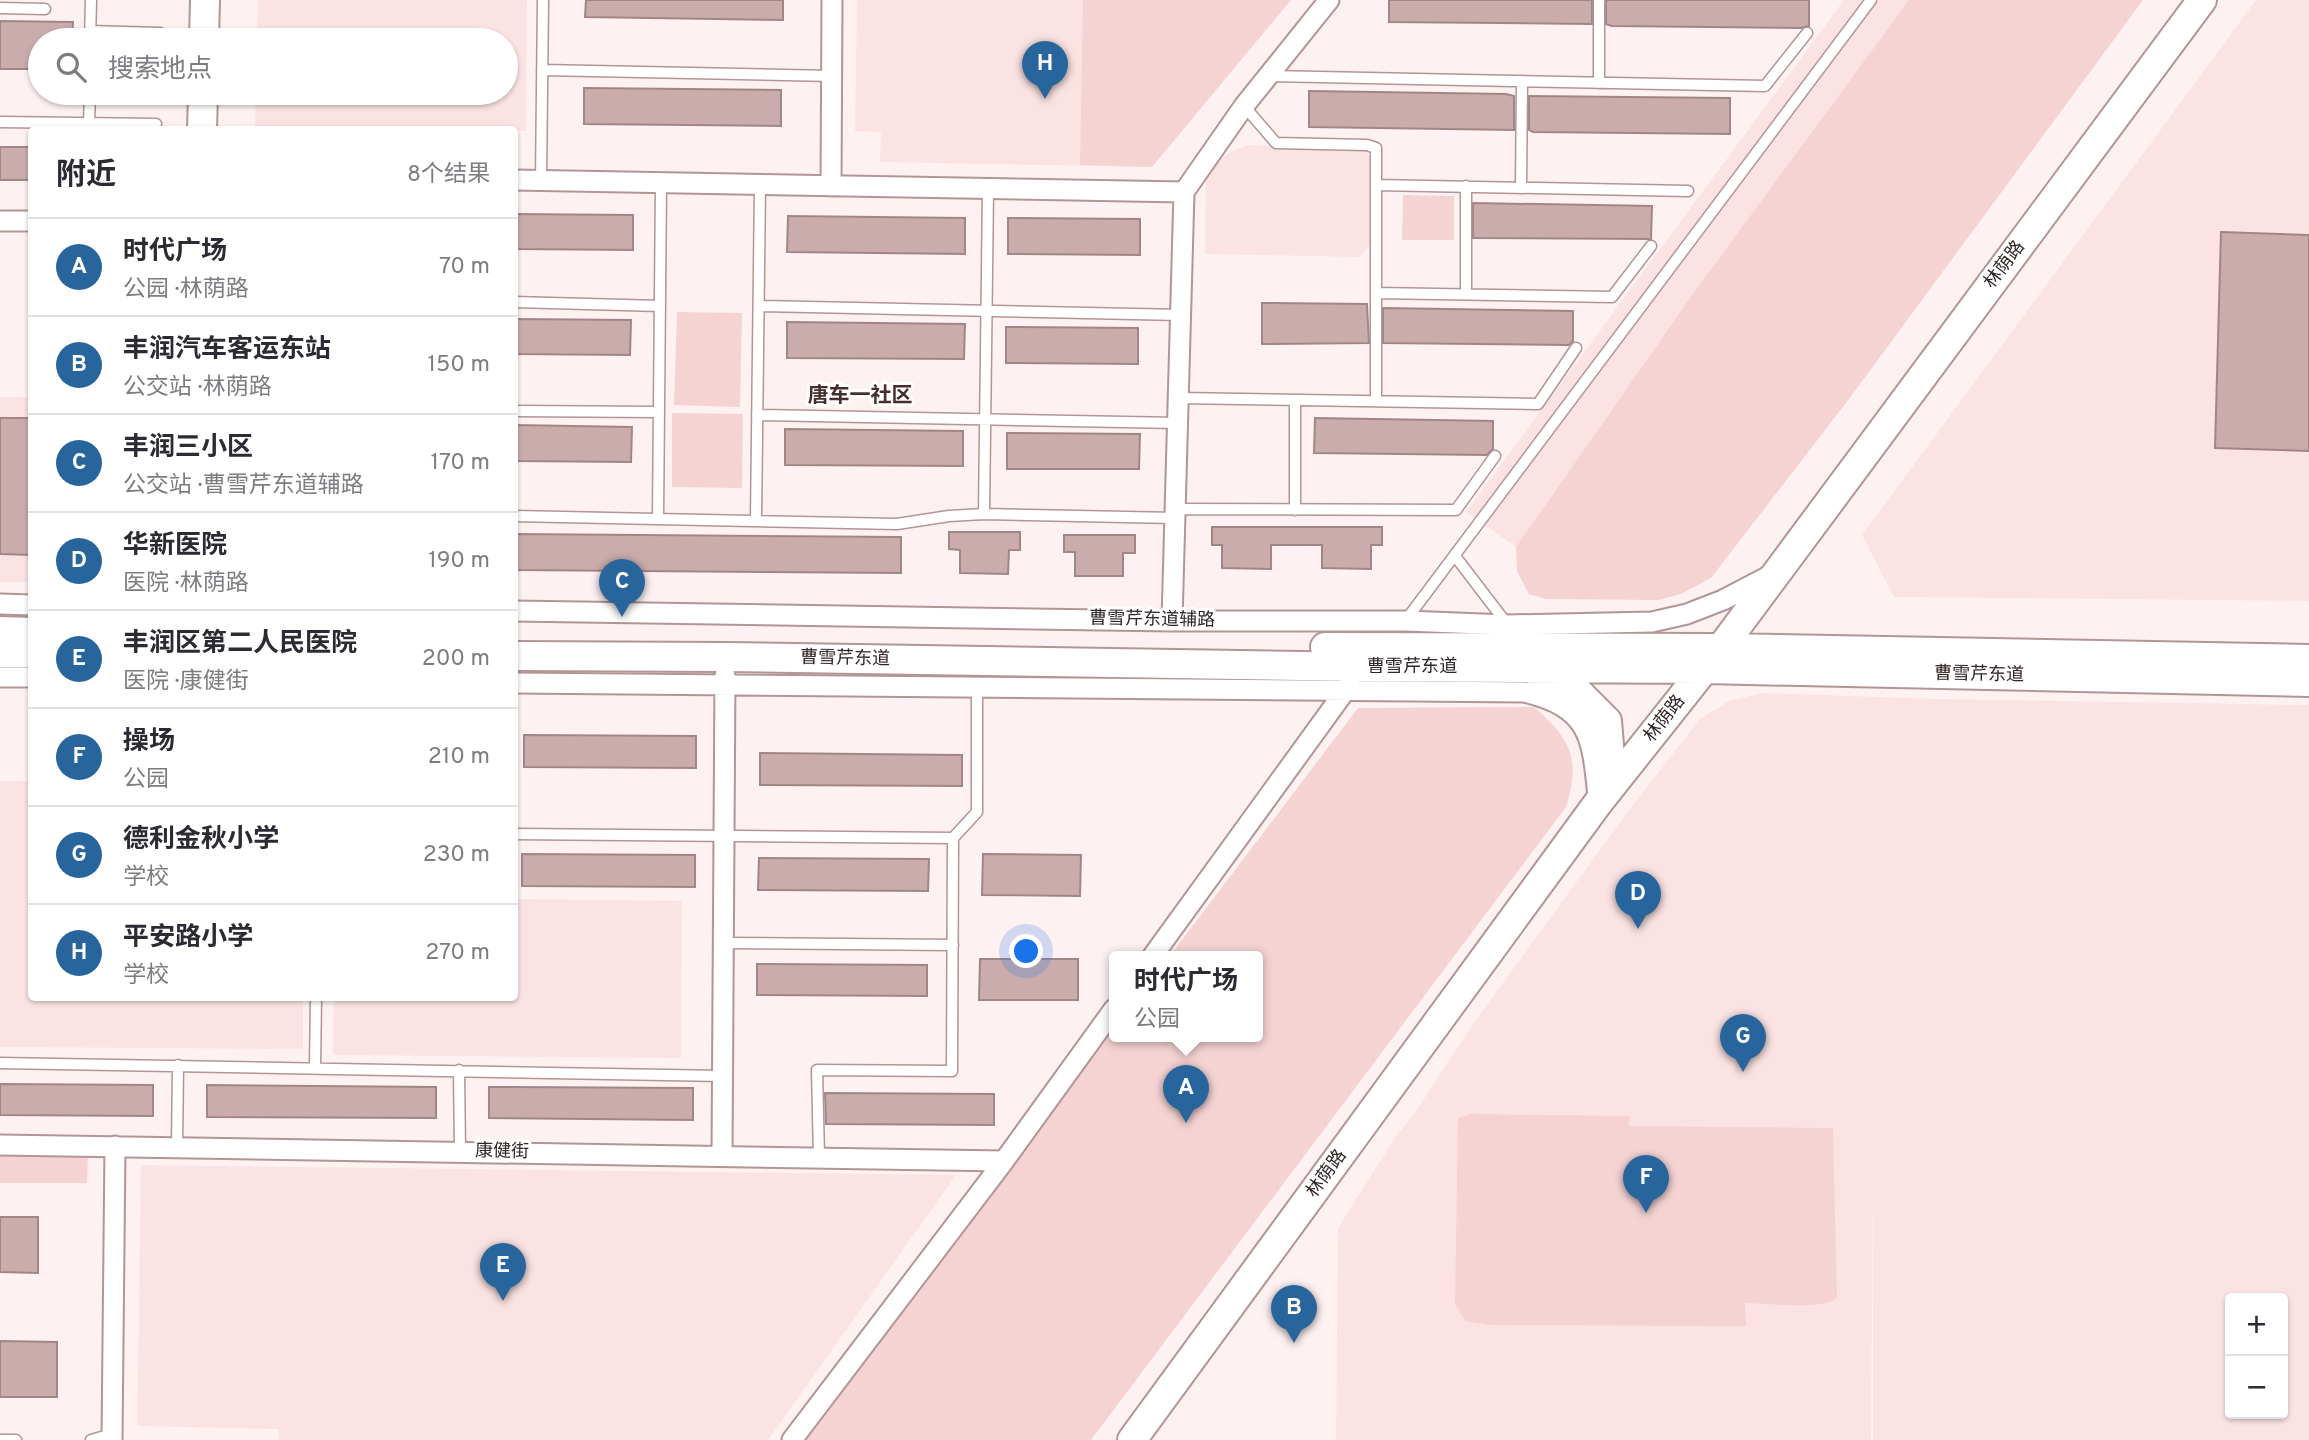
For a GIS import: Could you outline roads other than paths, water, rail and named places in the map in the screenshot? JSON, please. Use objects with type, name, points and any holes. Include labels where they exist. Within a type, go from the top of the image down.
[{"type":"main road","points":[[204,28],[205,0]]},
{"type":"main road","name":"林荫路","points":[[1132,1440],[1598,803],[1713,659],[2202,0]]},
{"type":"main road","points":[[202,126],[203,105]]},
{"type":"main road","points":[[0,631],[28,632]]},
{"type":"main road","name":"曹雪芹东道","points":[[518,638],[1370,657],[1517,668],[1713,659],[2309,682]]},
{"type":"main road","points":[[0,653],[28,653]]},
{"type":"main road","name":"曹雪芹东道","points":[[518,656],[2309,659]]},
{"type":"main road","points":[[1517,668],[1572,686],[1607,721],[1611,769],[1598,803]]},
{"type":"street","points":[[831,186],[832,0]]},
{"type":"street","points":[[1172,621],[1184,192],[1244,106],[1329,0]]},
{"type":"street","points":[[518,180],[1184,192]]},
{"type":"street","points":[[0,221],[28,221]]},
{"type":"street","name":"曹雪芹东道辅路","points":[[518,611],[1172,621],[1406,621],[1507,625],[1652,622],[1687,614],[1723,600],[1778,571]]},
{"type":"street","points":[[0,604],[28,605]]},
{"type":"street","points":[[1157,951],[1370,657],[1406,621]]},
{"type":"street","points":[[722,1156],[725,657]]},
{"type":"street","points":[[0,677],[28,677]]},
{"type":"street","points":[[518,683],[1524,692],[1549,698],[1568,708],[1585,729],[1594,755],[1598,803]]},
{"type":"street","points":[[792,1440],[1004,1161],[1109,1016]]},
{"type":"street","name":"康健街","points":[[0,1146],[1004,1161]]},
{"type":"street","points":[[112,1437],[115,1146]]},
{"type":"lane","points":[[90,0],[90,28]]},
{"type":"lane","points":[[541,181],[543,0]]},
{"type":"lane","points":[[1599,0],[1599,83]]},
{"type":"lane","points":[[1406,621],[1871,0]]},
{"type":"lane","points":[[0,8],[46,9]]},
{"type":"lane","points":[[1268,76],[1765,86],[1807,33]]},
{"type":"lane","points":[[542,70],[832,76]]},
{"type":"lane","points":[[1521,187],[1522,81]]},
{"type":"lane","points":[[89,123],[90,105]]},
{"type":"lane","points":[[1244,106],[1276,143],[1367,145],[1376,148],[1376,401]]},
{"type":"lane","points":[[0,122],[156,124]]},
{"type":"lane","points":[[658,520],[661,183]]},
{"type":"lane","points":[[756,520],[760,185]]},
{"type":"lane","points":[[1376,185],[1688,191]]},
{"type":"lane","points":[[1466,186],[1466,294]]},
{"type":"lane","points":[[984,514],[988,190]]},
{"type":"lane","points":[[1377,293],[1612,297],[1651,246]]},
{"type":"lane","points":[[518,302],[660,306]]},
{"type":"lane","points":[[759,306],[1181,316]]},
{"type":"lane","points":[[1178,398],[1538,404],[1576,348]]},
{"type":"lane","points":[[1294,510],[1295,400]]},
{"type":"lane","points":[[518,411],[659,412]]},
{"type":"lane","points":[[757,415],[1178,423]]},
{"type":"lane","points":[[518,516],[897,524],[984,514],[1456,510],[1495,456]]},
{"type":"lane","points":[[1455,556],[1507,625]]},
{"type":"lane","points":[[819,1158],[817,1070],[952,1071],[953,838],[977,812],[978,687]]},
{"type":"lane","points":[[518,834],[953,838]]},
{"type":"lane","points":[[723,943],[953,945]]},
{"type":"lane","points":[[315,1067],[316,1001]]},
{"type":"lane","points":[[0,1063],[723,1076]]},
{"type":"lane","points":[[177,1147],[178,1065]]},
{"type":"lane","points":[[459,1070],[460,1152]]},
{"type":"lane","points":[[91,1440],[112,1437]]},
{"type":"lane","points":[[0,1440],[16,1440]]},
{"type":"place","name":"平安路小学","points":[[1045,99]]},
{"type":"place","name":"丰润三小区","points":[[622,617]]},
{"type":"place","name":"华新医院","points":[[1638,929]]},
{"type":"place","name":"德利金秋小学","points":[[1743,1072]]},
{"type":"place","name":"时代广场","points":[[1186,1123]]},
{"type":"place","name":"操场","points":[[1646,1213]]},
{"type":"place","name":"丰润区第二人民医院","points":[[503,1301]]},
{"type":"place","name":"丰润汽车客运东站","points":[[1294,1343]]},
{"type":"district","name":"唐车一社区","points":[[860,396]]}]
